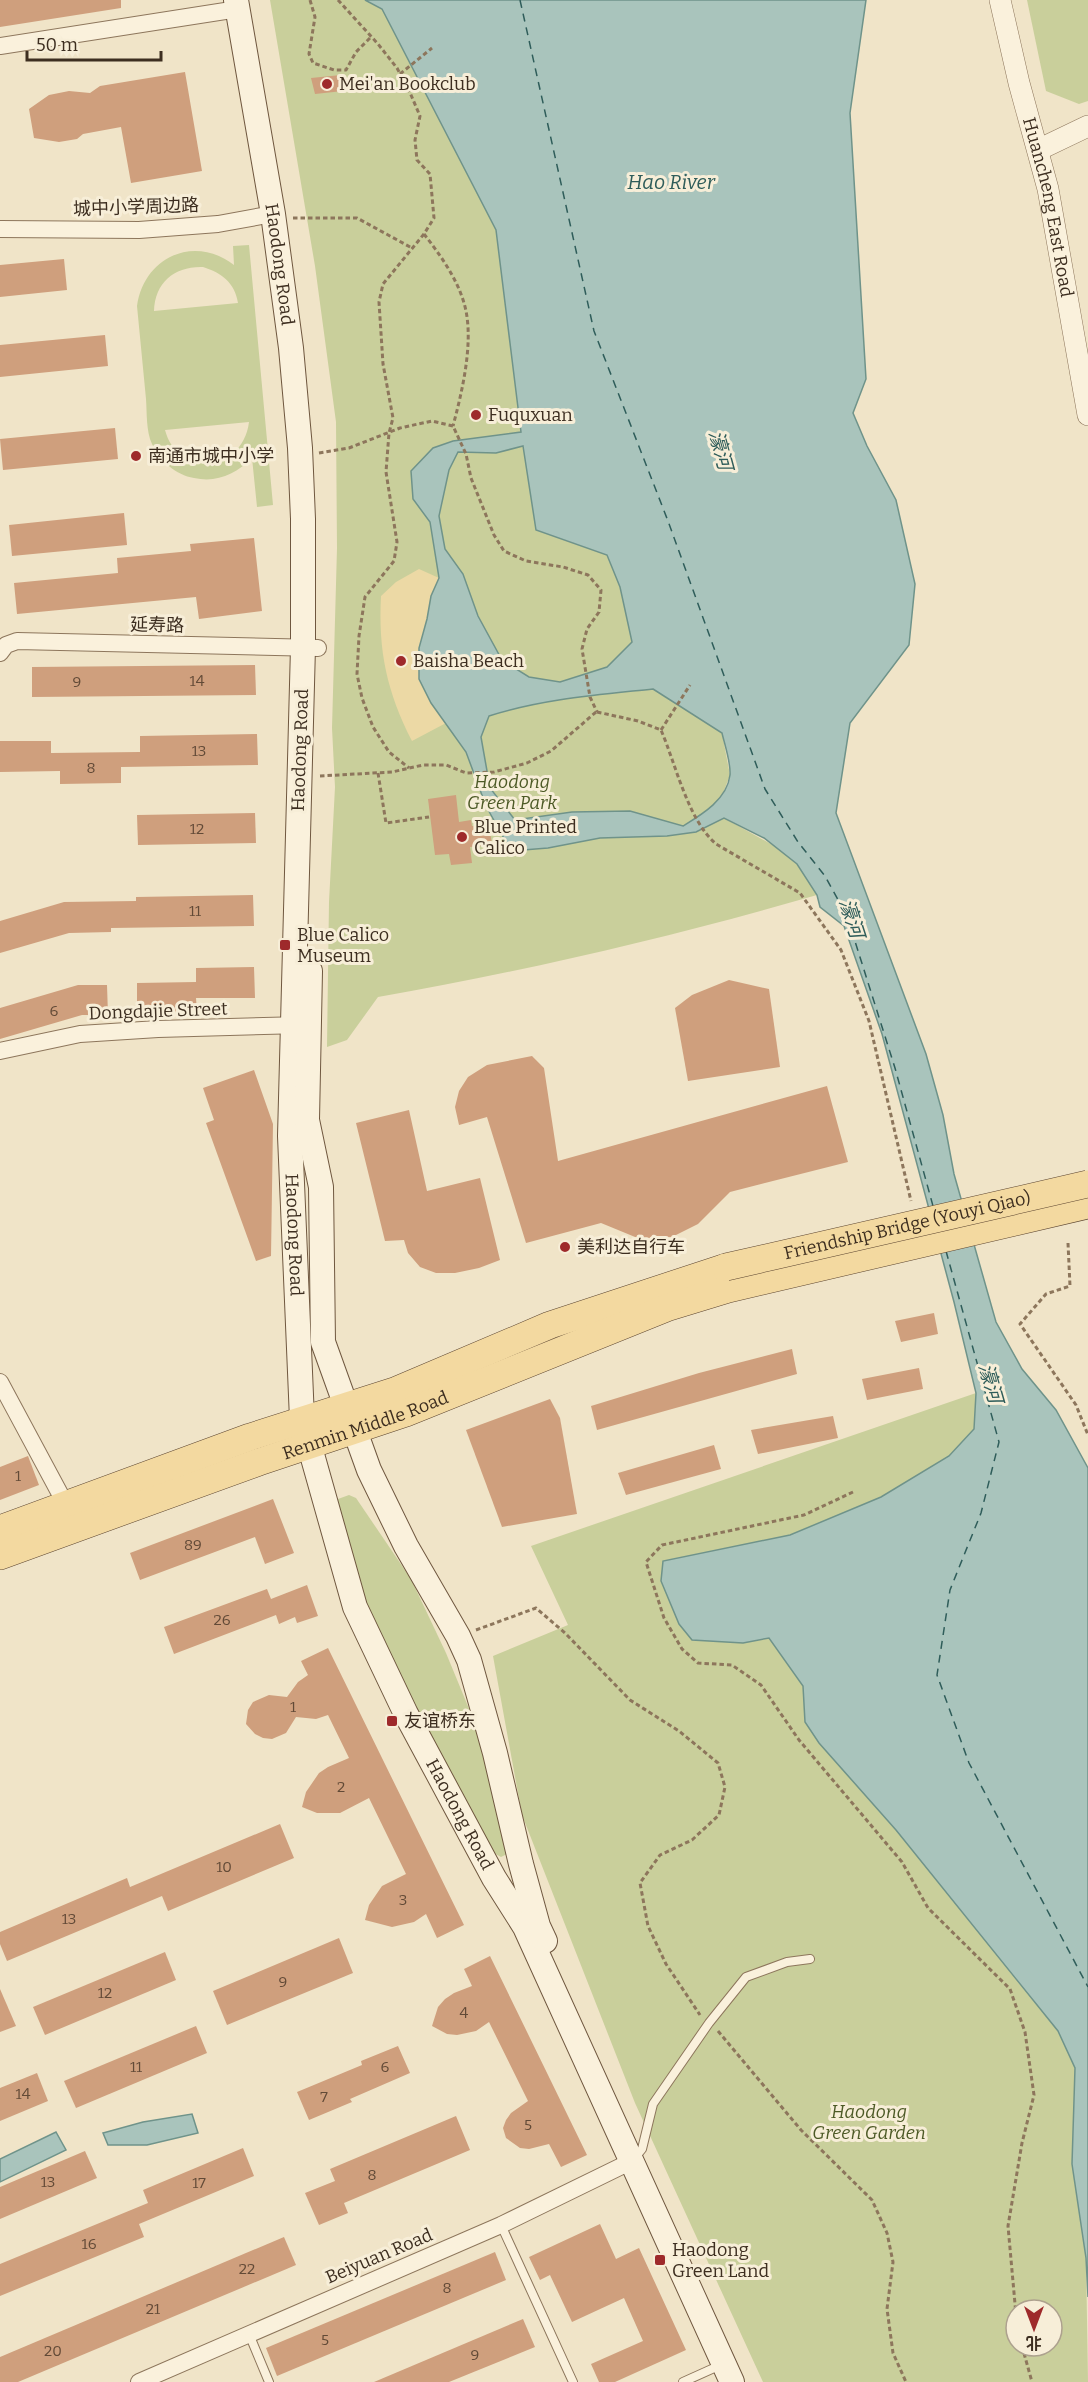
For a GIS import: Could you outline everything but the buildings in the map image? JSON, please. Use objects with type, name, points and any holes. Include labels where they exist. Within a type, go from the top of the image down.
[{"type":"main road","name":"Haodong Road","points":[[242,3],[303,322],[316,453],[319,528],[311,648],[300,1019],[307,1120],[321,1187],[323,1342],[369,1470],[406,1546],[458,1636],[468,1660],[495,1753],[538,1926],[728,2373]]},
{"type":"main road","name":"Haodong Road","points":[[281,216],[300,448],[316,777],[290,1136],[302,1419],[355,1607],[406,1714],[494,1878],[525,1927],[748,2382]]},
{"type":"main road","name":"Friendship Bridge (Youyi Qiao)","points":[[727,1278],[1088,1184]]},
{"type":"main road","name":"Friendship Bridge (Youyi Qiao)","points":[[727,1278],[1088,1205]]},
{"type":"main road","name":"Renmin Middle Road","points":[[0,1529],[302,1419],[397,1390],[550,1325],[727,1278]]},
{"type":"main road","name":"Renmin Middle Road","points":[[0,1556],[309,1445],[406,1413],[669,1308],[727,1278]]},
{"type":"street","name":"Huancheng East Road","points":[[999,0],[1048,189],[1088,415]]},
{"type":"street","points":[[0,46],[242,3]]},
{"type":"street","points":[[1038,150],[1088,126]]},
{"type":"street","name":"城中小学周边路","points":[[0,229],[139,230],[281,216]]},
{"type":"street","name":"延寿路","points":[[2,646],[17,641],[311,648]]},
{"type":"street","name":"Dongdajie Street","points":[[0,1051],[80,1034],[300,1019]]},
{"type":"street","points":[[0,1382],[66,1505]]},
{"type":"street","name":"Beiyuan Road","points":[[139,2382],[501,2225],[637,2155]]},
{"type":"lane","points":[[637,2155],[653,2104],[709,2023],[746,1977],[787,1962],[810,1959]]},
{"type":"lane","points":[[501,2225],[573,2382]]},
{"type":"lane","points":[[249,2334],[269,2382]]},
{"type":"lane","points":[[683,2382],[728,2373]]},
{"type":"path","points":[[310,0],[315,17],[309,54],[313,63],[334,70],[346,70],[356,52],[372,35]]},
{"type":"path","points":[[338,0],[372,35],[400,74],[420,116],[415,140],[417,160],[430,174],[434,218],[424,234],[383,284],[379,302],[383,364],[393,418],[389,433],[386,472],[397,542],[394,561],[365,597],[359,636],[357,674],[362,698],[373,727],[389,752],[409,768]]},
{"type":"path","points":[[400,74],[432,48]]},
{"type":"path","points":[[281,216],[357,218],[412,248]]},
{"type":"path","points":[[424,234],[451,274],[466,312],[467,352],[462,391],[453,426],[466,454],[471,478],[494,535],[504,551],[526,561],[563,567],[588,575],[601,590],[599,612],[587,629],[582,649],[590,697],[597,712]]},
{"type":"path","points":[[316,453],[349,448],[389,433],[432,421],[453,426]]},
{"type":"path","points":[[661,730],[690,685]]},
{"type":"path","points":[[316,777],[378,773],[423,765],[446,765],[466,773],[489,772],[527,763],[550,751],[597,712]]},
{"type":"path","points":[[597,712],[638,721],[661,730],[692,811],[704,834],[716,844],[801,893],[841,950],[869,1021],[900,1146],[912,1206]]},
{"type":"path","points":[[378,773],[386,823],[429,817]]},
{"type":"path","points":[[1068,1244],[1070,1286],[1046,1294],[1020,1324],[1076,1405],[1088,1435]]},
{"type":"path","points":[[853,1492],[804,1515],[662,1545],[646,1562],[664,1618],[682,1649],[699,1663],[732,1665],[761,1685],[800,1740],[902,1862],[928,1908],[1010,1989],[1025,2032],[1035,2095],[1022,2143],[1008,2226],[1014,2298]]},
{"type":"path","points":[[458,1636],[536,1608],[565,1634]]},
{"type":"path","points":[[1025,2358],[1032,2382]]},
{"type":"green space","name":"Haodong Green Park","points":[[270,0],[365,0],[382,9],[496,230],[536,530],[607,555],[620,587],[632,642],[653,689],[722,733],[730,775],[722,796],[724,818],[778,848],[797,864],[817,895],[599,952],[378,997],[347,1040],[327,1047],[329,902],[335,787],[332,728],[337,548],[336,422],[315,266]]},
{"type":"green space","points":[[1027,0],[1088,0],[1088,101],[1079,104],[1046,91]]},
{"type":"green space","points":[[249,245],[273,505],[257,507],[252,458],[233,473],[218,478],[202,479],[181,474],[169,466],[155,450],[147,422],[137,306],[142,289],[149,275],[160,263],[188,251],[203,251],[219,256],[234,265],[233,246]],"holes":[[[203,267],[216,272],[231,284],[238,303],[154,311],[158,292],[168,278],[184,269]],[[249,422],[244,439],[235,451],[223,459],[210,463],[196,462],[183,456],[172,446],[165,430]]]},
{"type":"green space","name":"Haodong Green Garden","points":[[976,1393],[974,1429],[949,1457],[881,1497],[790,1535],[663,1561],[743,1643],[769,1638],[803,1686],[805,1722],[896,1830],[1058,2031],[1075,2068],[1072,2164],[1086,2258],[1088,2382],[763,2382],[635,2103],[522,1815],[493,1656],[568,1625],[531,1546]]},
{"type":"green space","points":[[349,1495],[356,1498],[411,1579],[446,1653],[484,1745],[509,1853],[501,1857],[492,1852],[435,1752],[365,1601],[337,1502],[338,1499]]},
{"type":"sand","name":"Baisha Beach","points":[[419,569],[439,578],[419,648],[431,703],[446,723],[412,741],[390,688],[383,653],[380,616],[381,596],[396,582]]},
{"type":"water","name":"Hao River","points":[[365,0],[866,0],[850,113],[866,379],[853,413],[867,446],[896,500],[915,584],[909,645],[850,723],[836,813],[926,1054],[943,1115],[954,1174],[996,1322],[1022,1369],[1056,1410],[1088,1468],[1088,2297],[1086,2258],[1072,2164],[1075,2068],[1058,2031],[896,1830],[819,1743],[805,1722],[803,1686],[769,1638],[743,1643],[692,1640],[679,1624],[661,1581],[663,1561],[790,1535],[881,1497],[949,1456],[974,1429],[976,1393],[882,1034],[844,926],[820,907],[817,895],[797,864],[764,838],[724,818],[696,832],[667,836],[600,838],[548,848],[511,851],[486,806],[466,752],[431,703],[419,679],[419,648],[431,596],[439,578],[430,522],[413,499],[411,471],[433,448],[453,441],[521,432],[496,230],[382,9]],"holes":[[[523,446],[536,530],[607,555],[620,587],[632,642],[607,667],[560,682],[529,677],[502,660],[478,616],[463,574],[445,549],[439,516],[449,470],[458,452],[496,453]],[[653,689],[722,733],[730,765],[728,784],[719,799],[698,817],[683,826],[630,811],[572,812],[515,820],[490,788],[481,737],[489,716],[550,702]]]},
{"type":"water","points":[[192,2114],[198,2133],[147,2145],[108,2145],[103,2133],[143,2122]]},
{"type":"water","points":[[56,2132],[66,2150],[0,2182],[0,2159]]},
{"type":"ferry route","points":[[520,0],[594,331],[668,521],[765,789],[798,842],[825,876],[847,916],[895,1068],[933,1206]]},
{"type":"ferry route","points":[[946,1251],[999,1442],[981,1513],[950,1590],[937,1675],[969,1763],[1088,1987]]},
{"type":"place","name":"Mei'an Bookclub","points":[[327,84]]},
{"type":"place","name":"Fuquxuan","points":[[476,415]]},
{"type":"place","name":"南通市城中小学","points":[[136,456]]},
{"type":"place","name":"Baisha Beach","points":[[401,661]]},
{"type":"place","name":"Blue Printed Calico","points":[[462,837]]},
{"type":"place","name":"Blue Calico Museum","points":[[285,945]]},
{"type":"place","name":"美利达自行车","points":[[565,1247]]},
{"type":"place","name":"友谊桥东","points":[[392,1721]]},
{"type":"place","name":"Haodong Green Land","points":[[660,2260]]},
{"type":"water label","name":"濠河","points":[[721,450]]},
{"type":"water label","name":"濠河","points":[[852,918]]},
{"type":"water label","name":"濠河","points":[[991,1383]]}]
